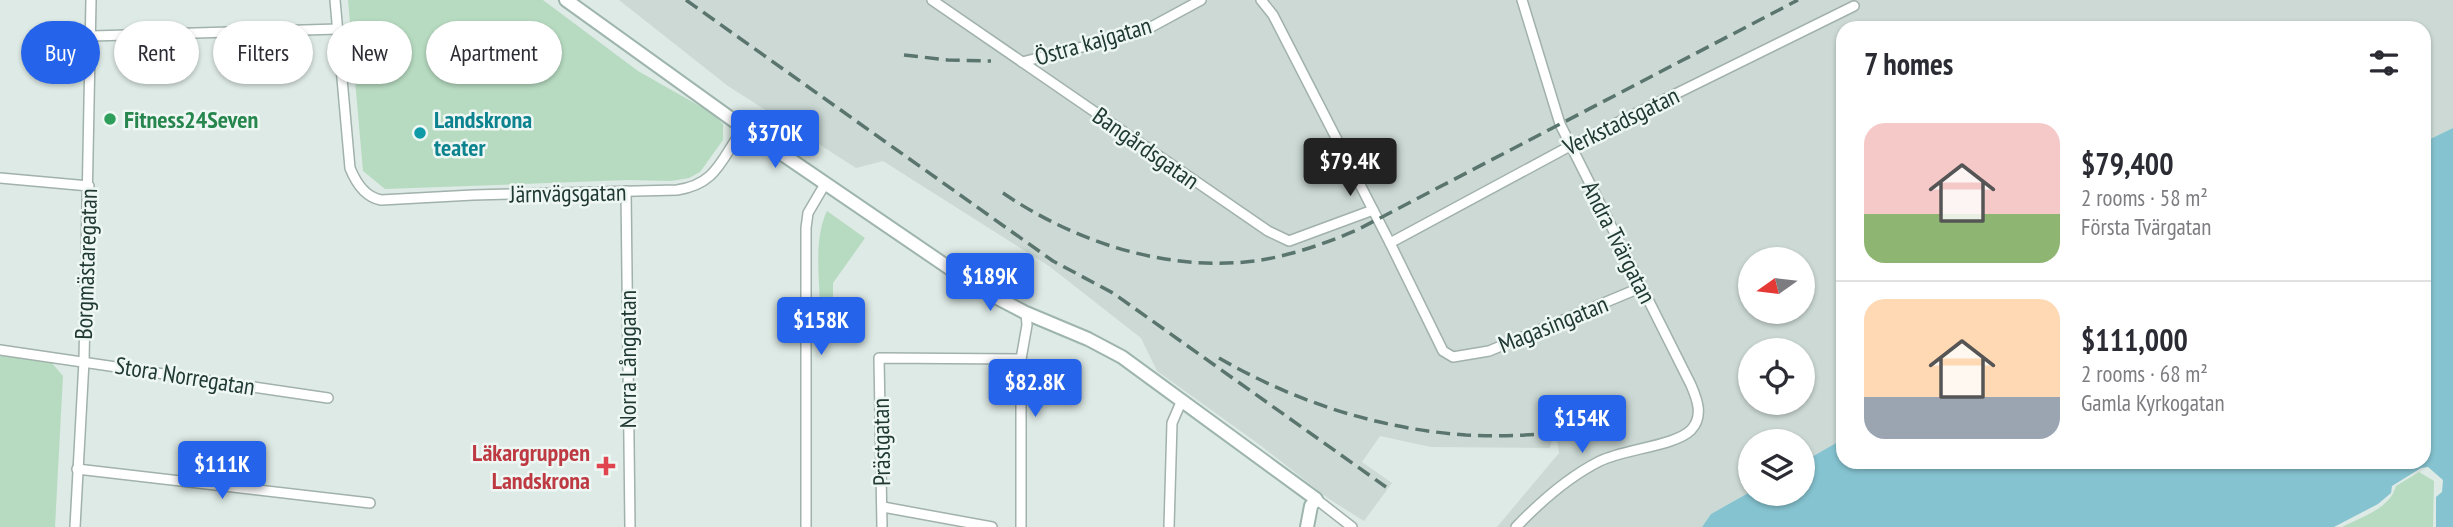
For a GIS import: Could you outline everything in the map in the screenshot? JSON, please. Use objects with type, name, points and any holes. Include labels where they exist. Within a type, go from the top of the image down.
[{"type":"street","name":"Borgmästaregatan","points":[[91,0],[92,21]]},
{"type":"street","points":[[335,0],[337,21]]},
{"type":"street","points":[[566,0],[824,184],[980,289],[1122,357],[1352,527]]},
{"type":"street","name":"Bangårdsgatan","points":[[932,0],[1268,231],[1289,241],[1373,210]]},
{"type":"street","name":"Östra kajgatan","points":[[1022,62],[1142,32],[1201,0]]},
{"type":"street","points":[[1261,0],[1273,15],[1391,243]]},
{"type":"street","name":"Andra Tvärgatan","points":[[1516,527],[1544,498],[1599,461],[1681,436],[1693,428],[1698,419],[1698,401],[1570,146],[1553,103],[1522,0]]},
{"type":"street","name":"Verkstadsgatan","points":[[1391,243],[1570,146],[1854,6]]},
{"type":"street","points":[[100,36],[327,29]]},
{"type":"street","name":"Borgmästaregatan","points":[[75,527],[84,361],[91,84]]},
{"type":"street","name":"Järnvägsgatan","points":[[343,84],[350,168],[365,192],[372,198],[382,200],[677,190],[695,187],[709,178],[744,128]]},
{"type":"street","points":[[0,178],[89,186]]},
{"type":"street","points":[[806,527],[806,228],[807,213],[824,184]]},
{"type":"street","name":"Norra Långgatan","points":[[626,191],[629,527]]},
{"type":"street","name":"Magasingatan","points":[[1391,243],[1443,351],[1452,357],[1489,351],[1643,287]]},
{"type":"street","points":[[1020,527],[1021,359],[1027,325],[1026,313]]},
{"type":"street","name":"Stora Norregatan","points":[[0,350],[328,398]]},
{"type":"street","name":"Prästgatan","points":[[882,527],[879,358],[1021,359]]},
{"type":"street","points":[[1169,527],[1172,423],[1182,400]]},
{"type":"street","points":[[77,469],[370,503]]},
{"type":"street","points":[[1307,527],[1311,506],[1316,499]]},
{"type":"street","points":[[883,507],[992,527]]},
{"type":"shaded area","points":[[619,0],[2453,0],[2453,128],[2431,139],[2431,21],[1836,21],[1836,443],[1815,455],[1815,429],[1738,429],[1738,499],[1711,514],[1702,527],[1497,527],[1559,453],[1555,426],[1550,448],[1431,447],[1380,436],[1362,462],[1392,483],[1364,521],[1329,499],[1260,445],[1157,371],[1141,338],[1049,266],[883,161],[856,168],[728,86]]},
{"type":"green space","points":[[348,0],[543,0],[638,71],[712,113],[723,124],[723,140],[700,172],[689,178],[671,181],[629,180],[385,189],[363,171],[355,84],[412,84],[412,21],[350,21]]},
{"type":"green space","points":[[827,211],[865,238],[833,283],[833,311],[820,312],[819,247]]},
{"type":"green space","points":[[0,355],[51,362],[63,376],[55,527],[0,527]]},
{"type":"green space","points":[[2419,472],[2434,481],[2433,527],[2342,527],[2366,516],[2388,501],[2396,486]]},
{"type":"water","points":[[2453,128],[2453,527],[2436,527],[2436,497],[2442,492],[2443,480],[2431,469],[2431,139]]},
{"type":"water","points":[[1836,443],[1836,469],[2419,469],[2392,486],[2391,493],[2378,504],[2334,527],[1702,527],[1711,514],[1738,499],[1738,506],[1815,506],[1815,455]]},
{"type":"railway","points":[[686,0],[1053,261],[1113,293],[1386,487]]},
{"type":"railway","points":[[1003,193],[1060,226],[1091,239],[1155,257],[1222,263],[1281,256],[1357,230],[1798,0]]},
{"type":"railway","points":[[904,55],[991,61]]},
{"type":"railway","points":[[1219,358],[1277,388],[1308,400],[1338,411],[1401,427],[1485,436],[1615,427]]},
{"type":"place","name":"Fitness24Seven","points":[[110,119]]},
{"type":"place","name":"Landskrona teater","points":[[420,133]]},
{"type":"place","name":"Läkargruppen Landskrona","points":[[606,466]]}]
